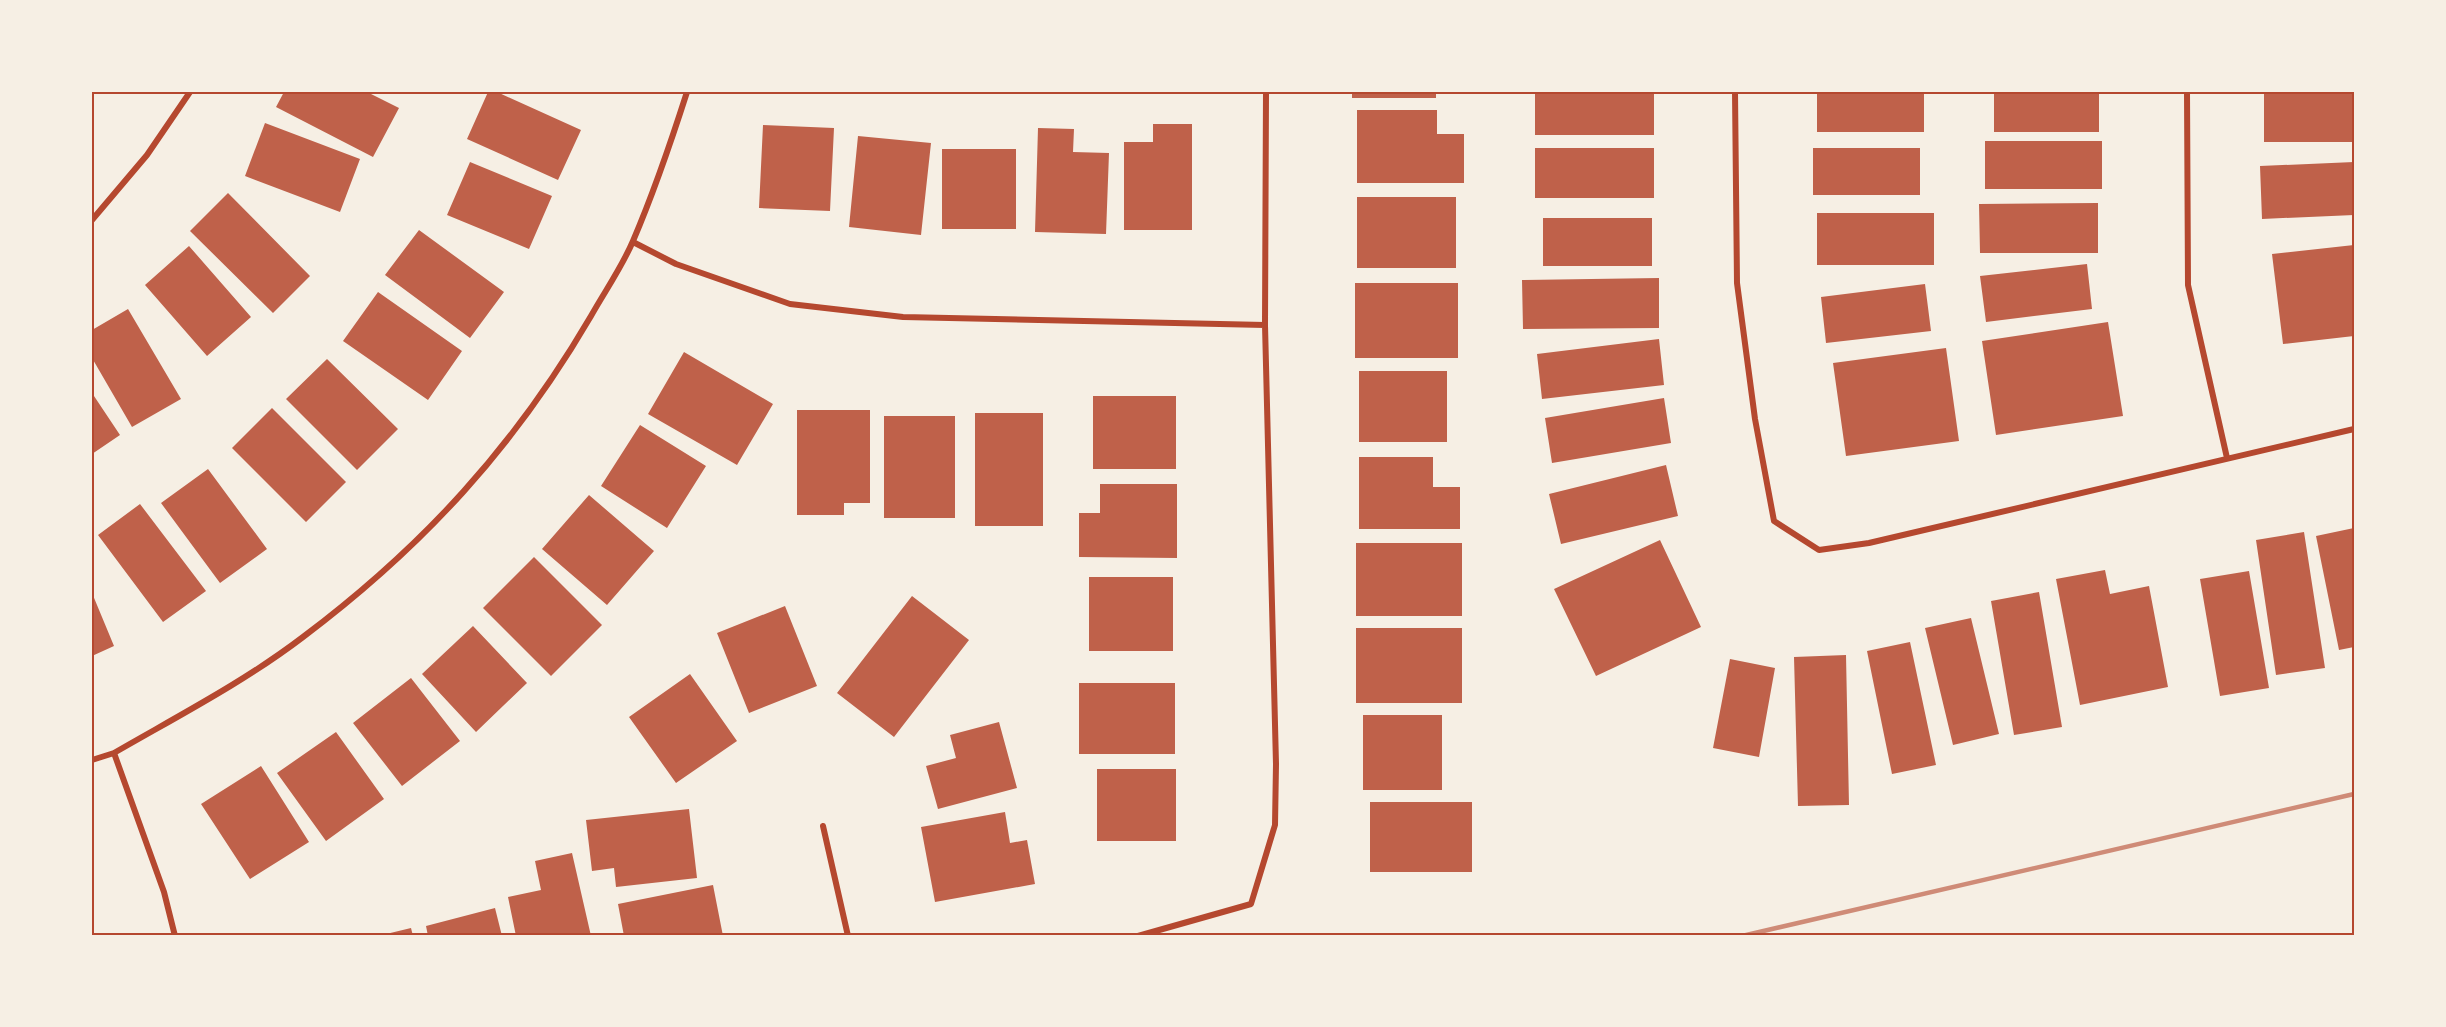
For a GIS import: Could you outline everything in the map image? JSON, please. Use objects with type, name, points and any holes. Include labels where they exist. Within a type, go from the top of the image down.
[{"type":"street","points":[[92,220],[147,155],[190,92]]},
{"type":"street","points":[[92,760],[114,753],[242,680],[303,638],[367,586],[451,508],[502,449],[564,362],[633,242],[687,92]]},
{"type":"street","points":[[1138,936],[1251,904],[1275,825],[1276,764],[1265,325],[1266,92]]},
{"type":"street","points":[[1735,92],[1737,283],[1755,419],[1774,521],[1819,550],[1849,546],[2355,429]]},
{"type":"street","points":[[2187,92],[2188,285],[2227,458]]},
{"type":"street","points":[[633,242],[676,264],[790,304],[903,317],[1265,325]]},
{"type":"street","points":[[114,753],[164,892],[175,936]]},
{"type":"street","points":[[823,826],[848,936]]},
{"type":"building","points":[[284,92],[367,92],[399,108],[373,157],[276,107]]},
{"type":"building","points":[[488,92],[497,92],[581,130],[558,180],[467,139]]},
{"type":"building","points":[[1352,92],[1436,92],[1436,98],[1352,98]]},
{"type":"building","points":[[1535,92],[1654,92],[1654,135],[1535,135]]},
{"type":"building","points":[[1817,92],[1924,92],[1924,132],[1817,132]]},
{"type":"building","points":[[1994,92],[2099,92],[2099,132],[1994,132]]},
{"type":"building","points":[[2264,92],[2354,92],[2354,142],[2264,142]]},
{"type":"building","points":[[1357,110],[1437,110],[1437,134],[1464,134],[1464,183],[1357,183]]},
{"type":"building","points":[[265,123],[360,159],[340,212],[245,176]]},
{"type":"building","points":[[1153,124],[1192,124],[1192,230],[1124,230],[1124,142],[1153,142]]},
{"type":"building","points":[[763,125],[834,128],[830,211],[759,208]]},
{"type":"building","points":[[1038,128],[1074,129],[1073,152],[1109,153],[1106,234],[1035,232]]},
{"type":"building","points":[[858,136],[931,143],[921,235],[849,227]]},
{"type":"building","points":[[1985,141],[2102,141],[2102,189],[1985,189]]},
{"type":"building","points":[[1535,148],[1654,148],[1654,198],[1535,198]]},
{"type":"building","points":[[1813,148],[1920,148],[1920,195],[1813,195]]},
{"type":"building","points":[[942,149],[1016,149],[1016,229],[942,229]]},
{"type":"building","points":[[470,162],[552,196],[529,249],[447,215]]},
{"type":"building","points":[[2354,162],[2354,215],[2262,219],[2260,166]]},
{"type":"building","points":[[228,193],[310,276],[273,313],[190,231]]},
{"type":"building","points":[[1357,197],[1456,197],[1456,268],[1357,268]]},
{"type":"building","points":[[2098,203],[2098,253],[1980,253],[1979,204]]},
{"type":"building","points":[[1817,213],[1934,213],[1934,265],[1817,265]]},
{"type":"building","points":[[1543,218],[1652,218],[1652,266],[1543,266]]},
{"type":"building","points":[[419,230],[504,292],[470,338],[385,275]]},
{"type":"building","points":[[2354,245],[2354,336],[2283,344],[2272,254]]},
{"type":"building","points":[[189,246],[251,317],[207,356],[145,285]]},
{"type":"building","points":[[2087,264],[2092,309],[1986,322],[1980,276]]},
{"type":"building","points":[[1659,278],[1659,328],[1523,329],[1522,280]]},
{"type":"building","points":[[1355,283],[1458,283],[1458,358],[1355,358]]},
{"type":"building","points":[[1925,284],[1931,331],[1826,343],[1821,297]]},
{"type":"building","points":[[378,292],[462,351],[428,400],[343,341]]},
{"type":"building","points":[[128,309],[181,399],[132,427],[92,358],[92,330]]},
{"type":"building","points":[[2108,322],[2123,416],[1996,435],[1982,341]]},
{"type":"building","points":[[1659,339],[1664,385],[1542,399],[1537,354]]},
{"type":"building","points":[[1946,348],[1959,441],[1846,456],[1833,363]]},
{"type":"building","points":[[684,352],[773,404],[737,465],[648,414]]},
{"type":"building","points":[[327,359],[398,429],[357,470],[286,399]]},
{"type":"building","points":[[1359,371],[1447,371],[1447,442],[1359,442]]},
{"type":"building","points":[[92,393],[120,435],[92,454]]},
{"type":"building","points":[[1093,396],[1176,396],[1176,469],[1093,469]]},
{"type":"building","points":[[1664,398],[1671,443],[1552,463],[1545,418]]},
{"type":"building","points":[[272,408],[346,482],[306,522],[232,448]]},
{"type":"building","points":[[797,410],[870,410],[870,503],[844,503],[844,515],[797,515]]},
{"type":"building","points":[[975,413],[1043,413],[1043,526],[975,526]]},
{"type":"building","points":[[884,416],[955,416],[955,518],[884,518]]},
{"type":"building","points":[[640,425],[706,466],[667,528],[601,486]]},
{"type":"building","points":[[1359,457],[1433,457],[1433,487],[1460,487],[1460,529],[1359,529]]},
{"type":"building","points":[[1666,465],[1678,516],[1561,544],[1549,494]]},
{"type":"building","points":[[208,469],[267,549],[220,583],[161,503]]},
{"type":"building","points":[[1100,484],[1177,484],[1177,558],[1079,557],[1079,513],[1100,513]]},
{"type":"building","points":[[589,495],[654,551],[607,605],[542,549]]},
{"type":"building","points":[[140,504],[206,591],[163,622],[98,535]]},
{"type":"building","points":[[2354,528],[2354,647],[2339,650],[2316,536]]},
{"type":"building","points":[[2304,532],[2325,668],[2276,675],[2256,540]]},
{"type":"building","points":[[1660,540],[1701,627],[1596,676],[1554,589]]},
{"type":"building","points":[[1356,543],[1462,543],[1462,616],[1356,616]]},
{"type":"building","points":[[534,557],[602,625],[551,676],[483,608]]},
{"type":"building","points":[[2105,570],[2110,594],[2149,586],[2168,687],[2080,705],[2056,579]]},
{"type":"building","points":[[2249,571],[2269,688],[2220,696],[2200,579]]},
{"type":"building","points":[[1089,577],[1173,577],[1173,651],[1089,651]]},
{"type":"building","points":[[2039,592],[2062,727],[2014,735],[1991,601]]},
{"type":"building","points":[[92,593],[114,646],[92,656]]},
{"type":"building","points":[[912,596],[969,640],[894,737],[837,693]]},
{"type":"building","points":[[785,606],[817,686],[749,713],[717,633]]},
{"type":"building","points":[[1971,618],[1999,734],[1953,745],[1925,628]]},
{"type":"building","points":[[473,626],[527,683],[476,732],[422,674]]},
{"type":"building","points":[[1356,628],[1462,628],[1462,703],[1356,703]]},
{"type":"building","points":[[1910,642],[1936,765],[1892,774],[1867,651]]},
{"type":"building","points":[[1846,655],[1849,805],[1798,806],[1794,657]]},
{"type":"building","points":[[1730,659],[1775,668],[1759,757],[1713,748]]},
{"type":"building","points":[[690,674],[737,741],[676,783],[629,717]]},
{"type":"building","points":[[411,678],[460,741],[402,786],[353,723]]},
{"type":"building","points":[[1079,683],[1175,683],[1175,754],[1079,754]]},
{"type":"building","points":[[1363,715],[1442,715],[1442,790],[1363,790]]},
{"type":"building","points":[[999,722],[1017,788],[938,809],[926,766],[956,758],[950,735]]},
{"type":"building","points":[[336,732],[384,799],[326,841],[277,773]]},
{"type":"building","points":[[261,766],[309,842],[250,879],[201,804]]},
{"type":"building","points":[[1097,769],[1176,769],[1176,841],[1097,841]]},
{"type":"building","points":[[1370,802],[1472,802],[1472,872],[1370,872]]},
{"type":"building","points":[[689,809],[697,878],[616,887],[614,868],[592,871],[586,820]]},
{"type":"building","points":[[1005,812],[1010,843],[1027,840],[1035,884],[935,902],[921,827]]},
{"type":"building","points":[[572,853],[591,936],[516,936],[508,897],[541,890],[535,861]]},
{"type":"building","points":[[713,885],[723,936],[624,936],[618,904]]},
{"type":"building","points":[[495,908],[502,936],[428,936],[426,926]]},
{"type":"building","points":[[411,928],[413,936],[382,936],[382,935]]},
{"type":"railway","points":[[1742,936],[2354,794]]}]
